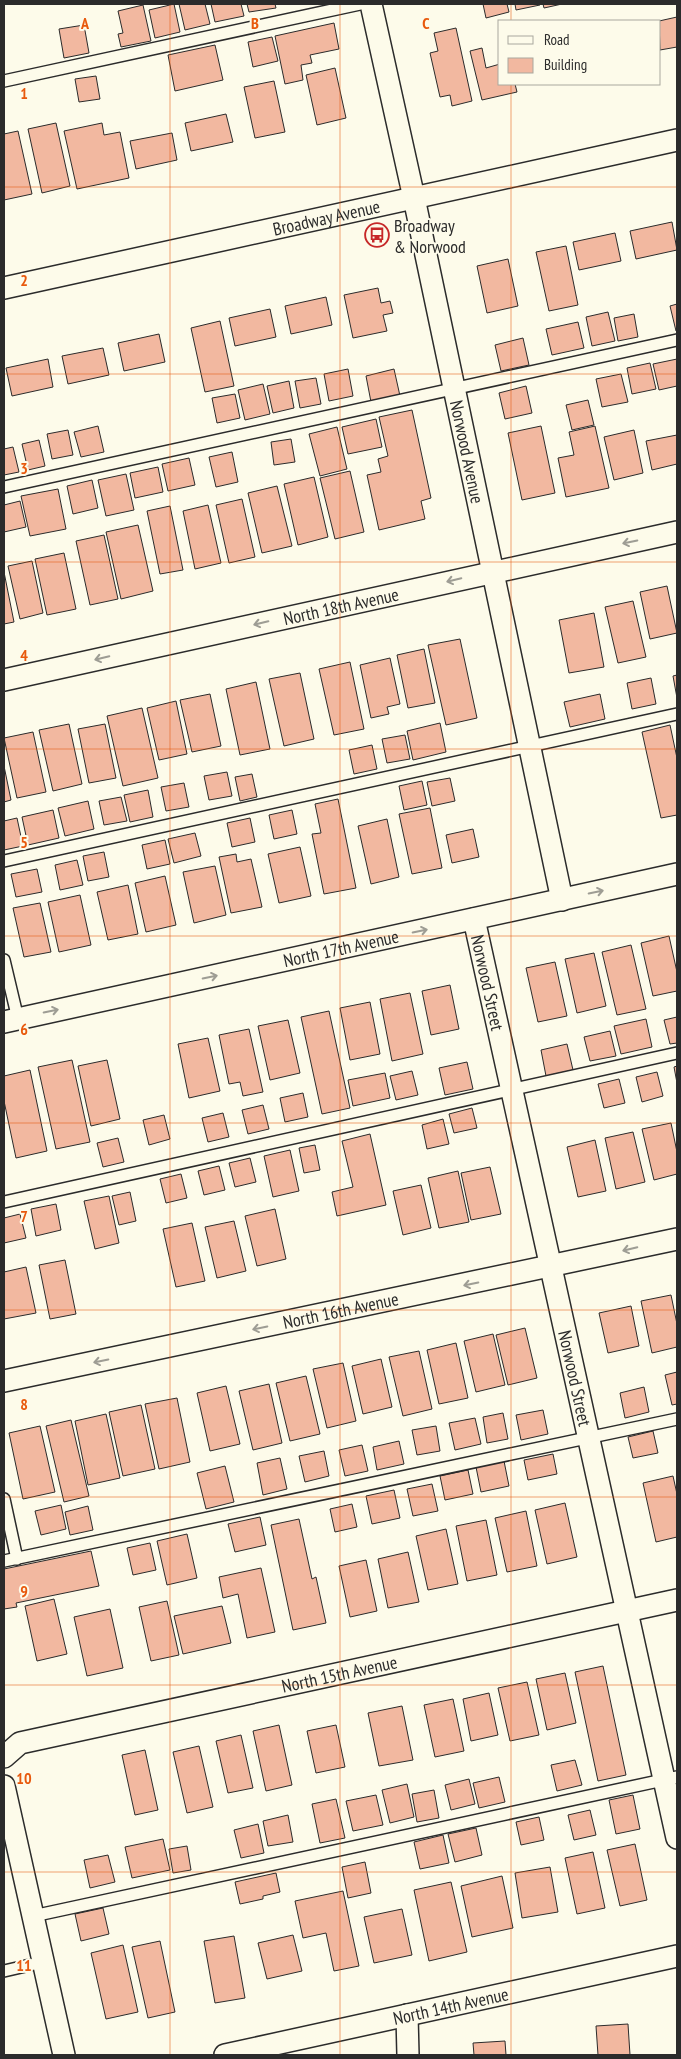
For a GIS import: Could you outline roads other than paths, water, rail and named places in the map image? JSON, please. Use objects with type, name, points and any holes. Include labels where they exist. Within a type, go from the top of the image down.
[{"type":"street","name":"Norwood Avenue","points":[[371,4],[414,198],[562,900]]},
{"type":"street","name":"Broadway Avenue","points":[[4,288],[677,140]]},
{"type":"street","name":"North 18th Avenue","points":[[4,680],[677,532]]},
{"type":"street","name":"North 17th Avenue","points":[[11,1020],[677,874]]},
{"type":"street","name":"Norwood Street","points":[[474,919],[627,1611],[671,1778],[677,1838]]},
{"type":"street","name":"North 16th Avenue","points":[[4,1381],[677,1239]]},
{"type":"street","name":"North 15th Avenue","points":[[4,1757],[20,1743],[677,1600]]},
{"type":"street","points":[[4,1786],[64,2055]]},
{"type":"street","name":"North 14th Avenue","points":[[225,2055],[677,1956]]},
{"type":"street","points":[[407,2015],[408,2055]]},
{"type":"lane","points":[[4,81],[360,4]]},
{"type":"lane","points":[[4,487],[677,340]]},
{"type":"lane","points":[[4,861],[677,714]]},
{"type":"lane","points":[[4,960],[11,1020]]},
{"type":"lane","points":[[4,1202],[677,1054]]},
{"type":"lane","points":[[4,1561],[677,1419]]},
{"type":"lane","points":[[4,1499],[17,1559]]},
{"type":"lane","points":[[33,1916],[671,1778]]},
{"type":"lane","points":[[4,1971],[43,1962]]},
{"type":"place","name":"Broadway & Norwood","points":[[377,235]]}]
